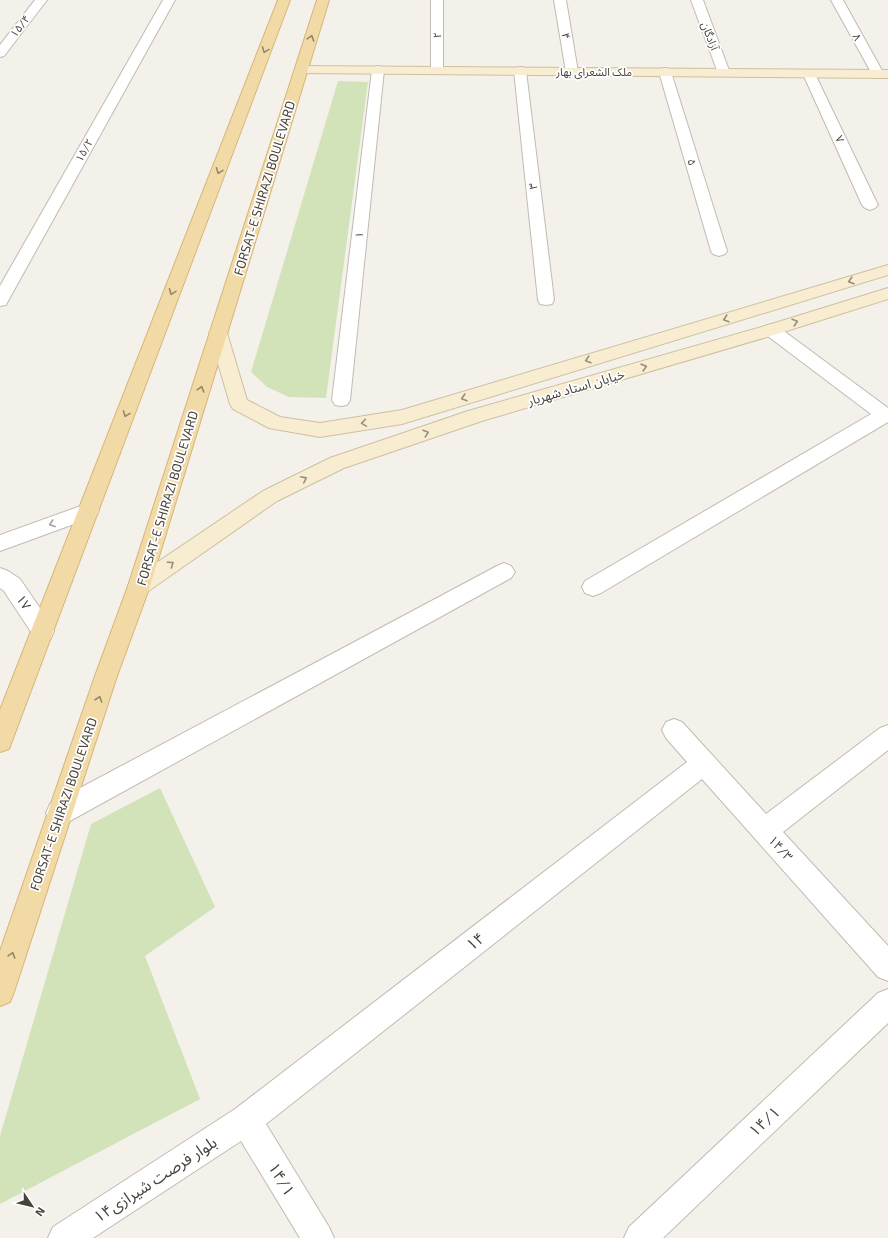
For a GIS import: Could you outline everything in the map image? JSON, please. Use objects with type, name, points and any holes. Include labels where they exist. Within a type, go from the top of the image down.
[{"type":"main road","points":[[0,741],[284,0]]},
{"type":"main road","name":"FORSAT-E SHIRAZI BOULEVARD","points":[[0,992],[60,813],[139,586],[323,0]]},
{"type":"street","name":"۱۵/۴","points":[[0,53],[41,0]]},
{"type":"street","name":"۱۵/۲","points":[[0,301],[169,0]]},
{"type":"street","name":"۲","points":[[437,0],[437,71]]},
{"type":"street","name":"۴","points":[[560,0],[572,72]]},
{"type":"street","name":"آزادگان","points":[[697,0],[724,73]]},
{"type":"street","name":"۸","points":[[837,0],[883,74]]},
{"type":"street","name":"ملک الشعرای بهار","points":[[300,70],[883,74]]},
{"type":"street","name":"۱","points":[[341,400],[378,70]]},
{"type":"street","name":"۳","points":[[520,71],[546,300]]},
{"type":"street","name":"۵","points":[[665,72],[719,251]]},
{"type":"street","name":"۷","points":[[809,74],[870,204]]},
{"type":"street","name":"خیابان استاد شهریار","points":[[218,334],[239,404],[276,423],[320,430],[402,417],[888,270]]},
{"type":"street","name":"خیابان استاد شهریار","points":[[139,586],[270,496],[337,463],[475,416],[771,330],[888,293]]},
{"type":"street","points":[[593,587],[885,416],[771,330]]},
{"type":"street","points":[[0,543],[89,511]]},
{"type":"street","points":[[60,813],[504,572]]},
{"type":"street","name":"۱۷","points":[[0,577],[12,585],[43,631]]},
{"type":"street","name":"۱۴/۳","points":[[674,730],[888,967]]},
{"type":"street","points":[[765,830],[888,736]]},
{"type":"street","name":"۱۴","points":[[246,1120],[704,763]]},
{"type":"street","name":"۱۴/۱","points":[[640,1238],[888,1003]]},
{"type":"street","name":"بلوار فرصت شیرازی۱۴","points":[[64,1238],[246,1120]]},
{"type":"street","name":"۱۴/۱","points":[[246,1120],[318,1238]]},
{"type":"green space","points":[[338,81],[368,82],[326,398],[289,397],[267,387],[251,372]]},
{"type":"green space","points":[[160,788],[215,907],[145,956],[200,1099],[0,1204],[0,1136],[91,824]]}]
